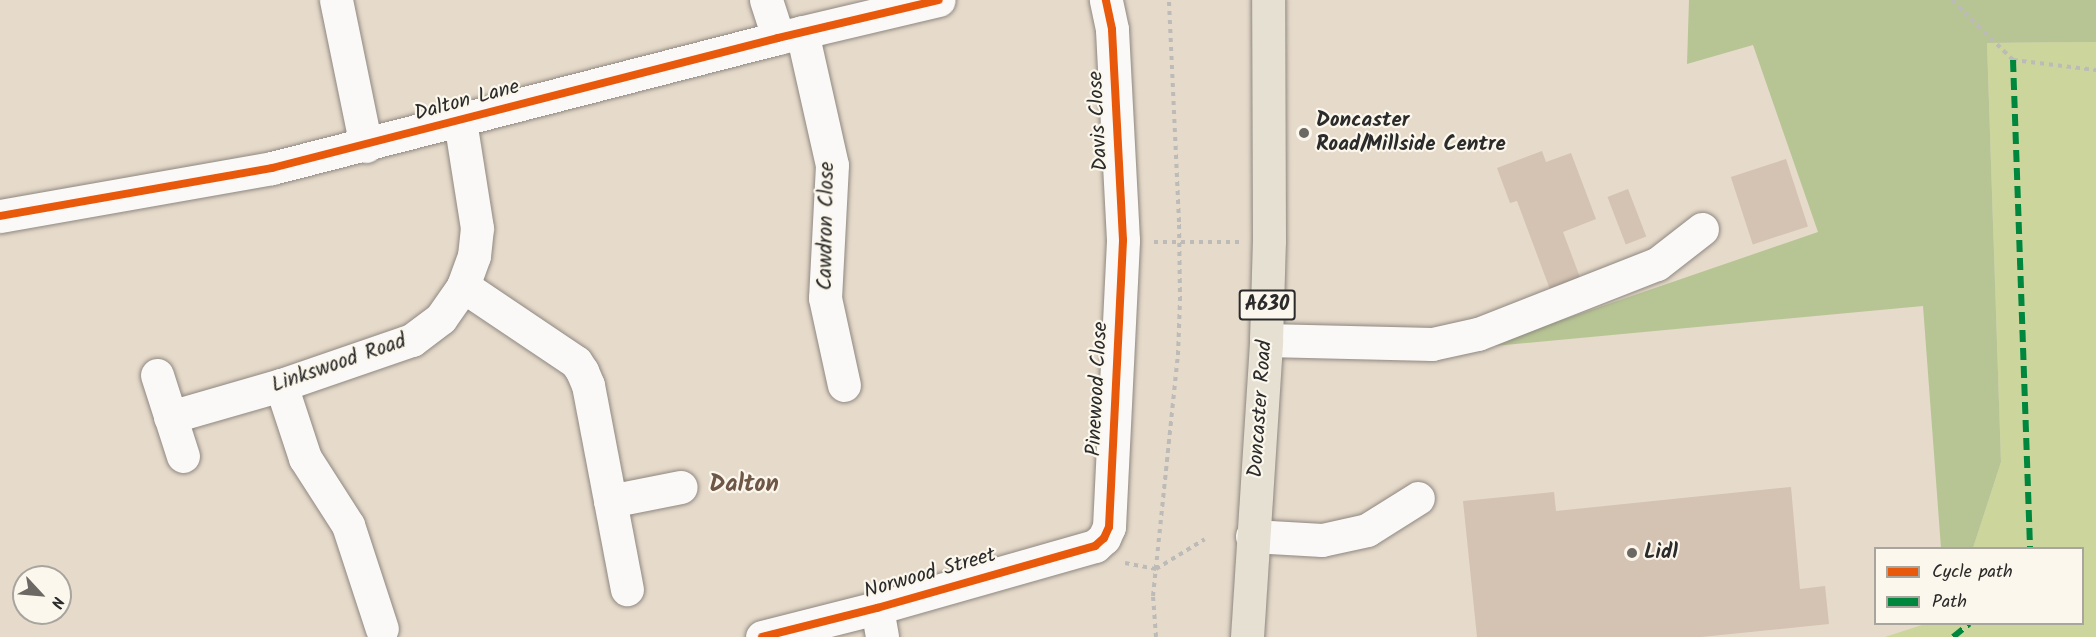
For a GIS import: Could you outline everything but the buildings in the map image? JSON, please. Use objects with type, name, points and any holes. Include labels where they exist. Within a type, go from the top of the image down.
[{"type":"main road","name":"Doncaster Road","points":[[1247,637],[1266,340],[1269,242],[1268,0]]},
{"type":"street","points":[[336,0],[366,146]]},
{"type":"street","name":"Cawdron Close","points":[[766,0],[790,35],[832,165],[825,297],[844,385]]},
{"type":"street","name":"Dalton Lane","points":[[0,216],[272,168],[366,146],[790,35],[939,0]]},
{"type":"street","name":"Davis Close","points":[[1106,0],[1112,29],[1123,240]]},
{"type":"street","name":"Linkswood Road","points":[[170,417],[281,385],[412,340],[441,318],[463,286],[474,256],[477,228],[460,121]]},
{"type":"street","points":[[1266,340],[1432,344],[1478,334],[1657,264],[1702,229]]},
{"type":"street","name":"Pinewood Close","points":[[1100,542],[1109,527],[1123,240]]},
{"type":"street","points":[[463,286],[576,362],[588,385],[627,589]]},
{"type":"street","points":[[157,375],[183,456]]},
{"type":"street","points":[[281,385],[305,458],[348,525],[382,629]]},
{"type":"street","points":[[610,501],[681,487]]},
{"type":"street","points":[[1252,536],[1322,540],[1367,530],[1418,498]]},
{"type":"street","name":"Norwood Street","points":[[762,637],[879,622],[1100,542]]},
{"type":"path","points":[[1156,637],[1153,596],[1178,355],[1180,243],[1169,0]]},
{"type":"path","points":[[1952,0],[2013,60],[2096,69]]},
{"type":"path","points":[[1123,240],[1180,243],[1269,242]]},
{"type":"path","points":[[1100,542],[1125,563],[1156,569],[1205,540]]},
{"type":"green space","points":[[1689,0],[2096,0],[2096,42],[1987,43],[2001,462],[1973,547],[1941,547],[1923,306],[1483,347],[1818,232],[1753,45],[1687,64]]},
{"type":"green space","points":[[2096,42],[2096,637],[1885,637],[1922,625],[2084,625],[2084,547],[1973,547],[2001,462],[1987,43]]},
{"type":"marked path","points":[[2013,60],[2030,547]]},
{"type":"marked path","points":[[1953,637],[1968,625]]},
{"type":"cycle path","points":[[0,216],[272,168],[778,38],[939,0]]},
{"type":"cycle path","points":[[762,637],[877,608],[1095,546],[1104,538],[1109,527],[1123,240],[1112,29],[1106,0]]},
{"type":"place","name":"Doncaster Road/Millside Centre","points":[[1304,133]]},
{"type":"place","name":"Lidl","points":[[1632,553]]},
{"type":"district","name":"Dalton","points":[[744,485]]}]
